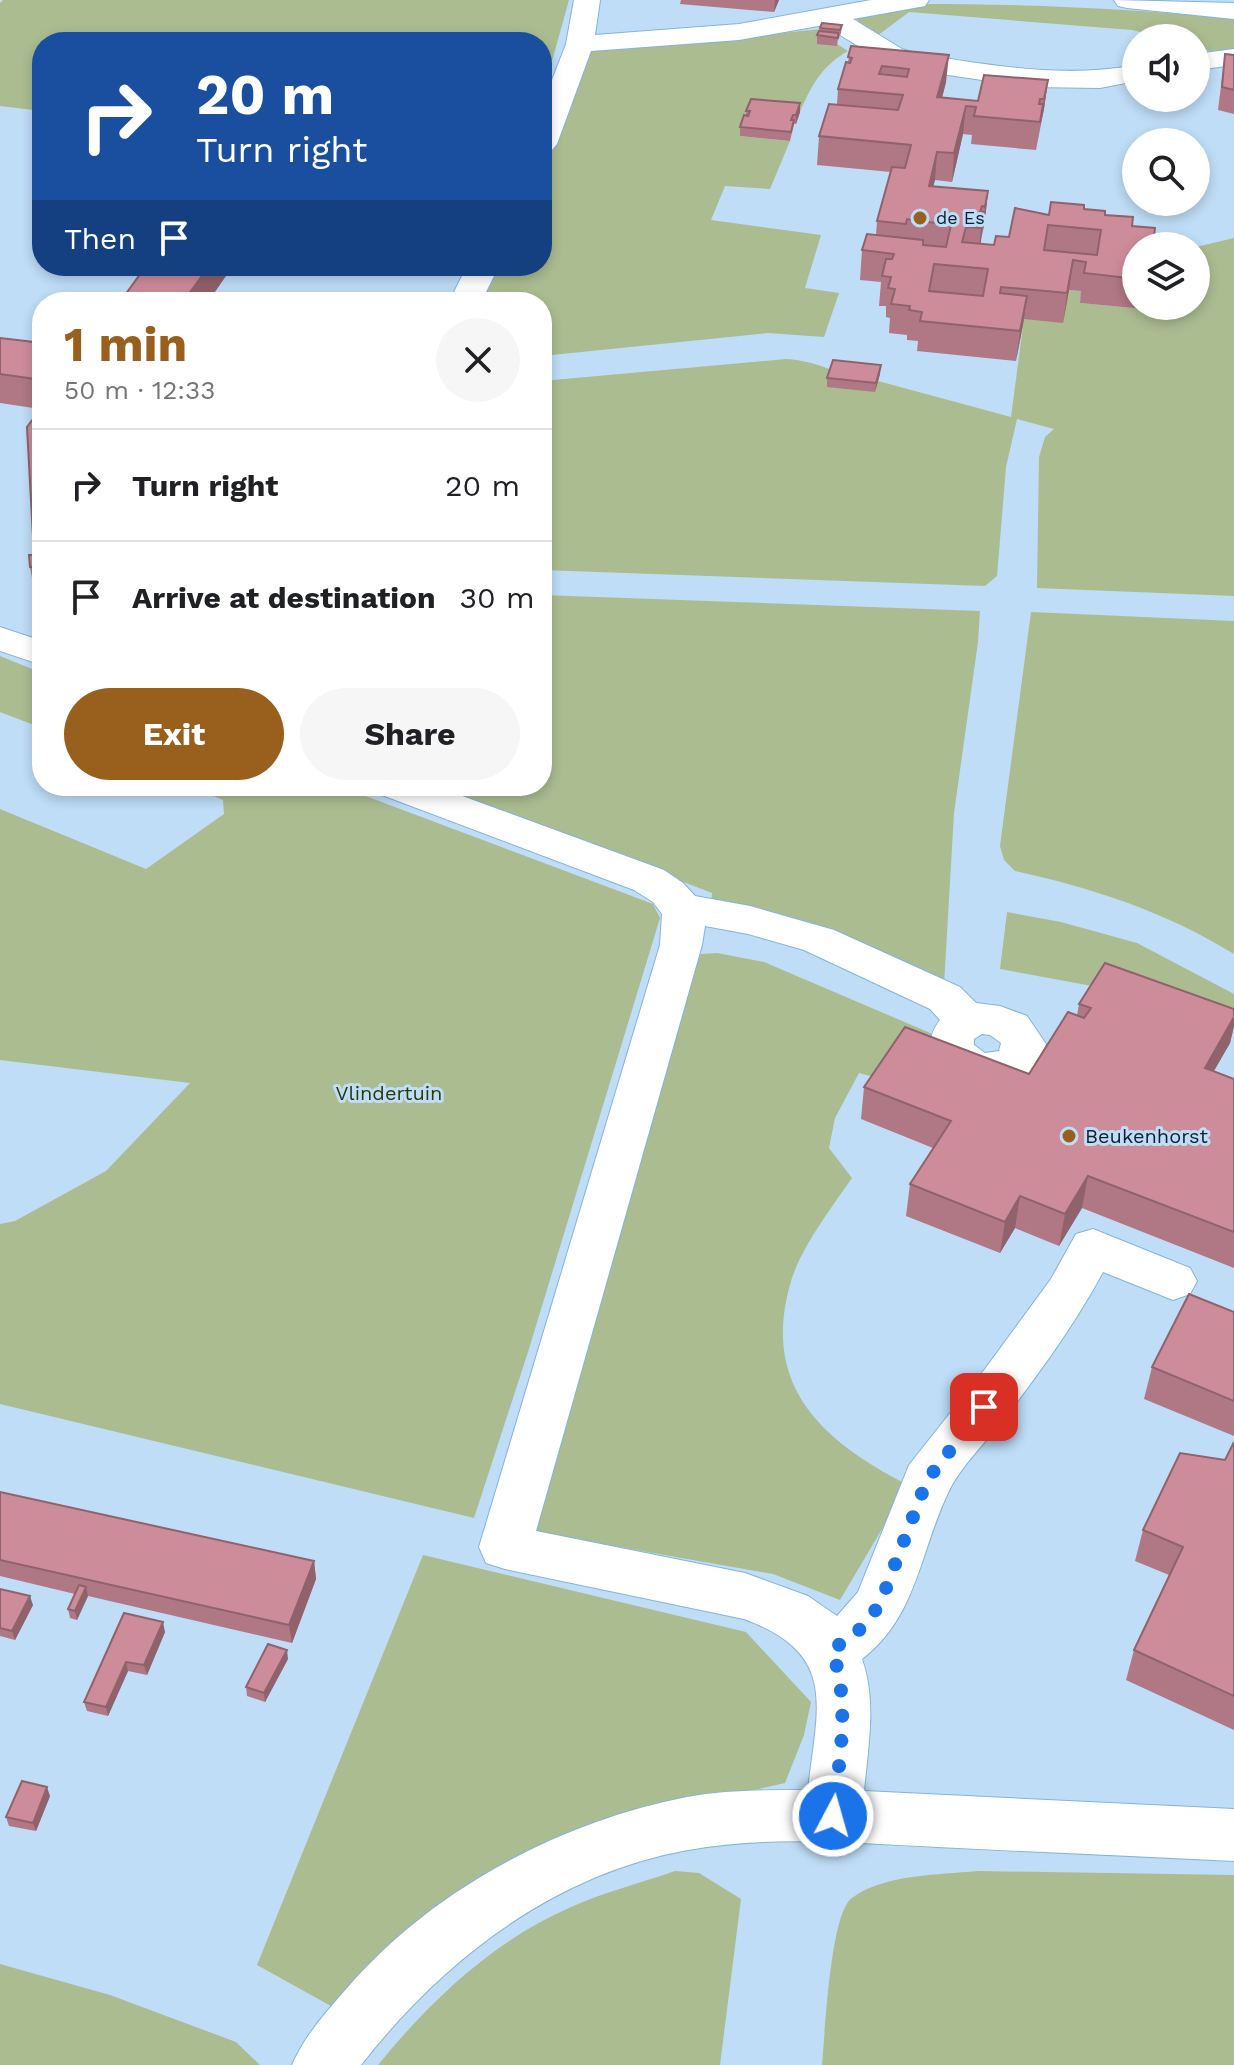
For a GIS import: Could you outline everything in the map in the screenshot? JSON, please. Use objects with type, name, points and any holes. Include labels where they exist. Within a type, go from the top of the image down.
[{"type":"street","points":[[552,118],[580,44],[587,0]]},
{"type":"street","points":[[580,44],[739,32],[916,0]]},
{"type":"street","points":[[1127,0],[1234,11]]},
{"type":"street","points":[[829,16],[892,55],[914,62],[1030,79],[1100,80],[1122,76]]},
{"type":"street","points":[[1210,60],[1234,57]]},
{"type":"street","points":[[0,638],[32,650]]},
{"type":"street","points":[[423,796],[649,880],[671,892],[682,908],[686,926],[505,1547],[745,1596],[789,1612],[817,1631],[832,1650],[840,1674],[844,1714],[833,1816]]},
{"type":"street","points":[[682,908],[750,920],[819,940],[945,998],[967,1021]]},
{"type":"street","points":[[832,1650],[863,1627],[880,1604],[927,1480],[1036,1337],[1068,1292],[1093,1247],[1173,1281]]},
{"type":"street","points":[[323,2065],[415,1960],[478,1914],[544,1873],[636,1836],[683,1824],[730,1818],[833,1816],[1234,1835]]},
{"type":"green space","points":[[3,0],[569,0],[552,61],[552,32],[32,32],[32,110],[0,106],[0,3]]},
{"type":"green space","points":[[844,6],[1076,7],[1234,19],[1234,50],[1210,51],[1210,24],[1122,24],[1122,29],[909,12],[877,36]]},
{"type":"green space","points":[[823,29],[821,34],[848,51],[831,63],[819,77],[800,112],[750,108],[740,136],[790,141],[770,189],[725,186],[711,220],[821,235],[805,288],[839,293],[824,337],[768,333],[552,355],[552,292],[477,292],[485,276],[552,276],[552,146],[562,126],[587,51]]},
{"type":"green space","points":[[1234,238],[1234,596],[1037,588],[1039,457],[1045,437],[1054,429],[1017,419],[1006,467],[997,576],[985,586],[552,570],[552,380],[786,359],[821,366],[875,392],[878,381],[1011,417],[1023,326],[996,323],[1069,290],[1082,291],[1080,303],[1122,307],[1122,320],[1210,320],[1210,244]]},
{"type":"green space","points":[[552,595],[980,611],[954,813],[944,985],[711,910],[712,893],[459,796],[552,796]]},
{"type":"green space","points":[[1031,612],[1234,621],[1234,954],[1155,914],[1073,885],[1015,871],[1004,860],[1000,846]]},
{"type":"green space","points":[[0,656],[32,669],[32,724],[0,712]]},
{"type":"green space","name":"Vlindertuin","points":[[214,796],[366,796],[653,904],[660,918],[528,1352],[474,1518],[0,1404],[0,1224],[15,1221],[106,1171],[190,1083],[0,1060],[0,809],[146,869],[224,814],[223,800]]},
{"type":"green space","points":[[1007,912],[1061,922],[1137,943],[1234,994],[1234,1012],[1000,969]]},
{"type":"green space","points":[[717,953],[764,962],[942,1038],[900,1084],[859,1073],[835,1118],[829,1148],[852,1178],[803,1253],[792,1278],[784,1315],[784,1349],[791,1378],[805,1404],[824,1428],[848,1449],[908,1485],[840,1600],[773,1574],[534,1532],[690,967],[701,954]]},
{"type":"green space","points":[[423,1555],[746,1632],[811,1702],[804,1735],[785,1783],[715,1799],[408,1930],[331,2006],[257,1965]]},
{"type":"green space","points":[[675,1871],[699,1873],[741,1899],[720,2065],[378,2065],[442,1995],[515,1937],[584,1902]]},
{"type":"green space","points":[[977,1871],[1234,1875],[1234,2065],[822,2065],[838,1926],[852,1898],[895,1880]]},
{"type":"green space","points":[[0,1964],[110,1995],[236,2042],[260,2065],[0,2065]]},
{"type":"building","points":[[822,23],[842,25],[840,30],[820,28]]},
{"type":"building","points":[[819,31],[838,33],[838,38],[817,35]]},
{"type":"building","points":[[851,46],[949,55],[937,97],[978,101],[984,75],[1048,80],[1044,99],[1040,99],[1039,104],[1043,104],[1040,122],[974,116],[976,107],[966,106],[954,153],[937,152],[929,186],[988,191],[985,207],[982,206],[980,212],[984,212],[981,228],[966,227],[962,242],[994,245],[996,236],[1009,237],[1015,208],[1049,215],[1051,202],[1084,205],[1084,209],[1105,211],[1105,215],[1133,217],[1132,226],[1155,228],[1155,232],[1122,232],[1122,277],[1084,273],[1086,262],[1073,260],[1067,293],[1001,287],[1000,293],[1027,296],[1020,331],[920,321],[922,312],[909,310],[910,306],[891,304],[895,289],[888,288],[891,277],[882,276],[886,259],[892,259],[894,254],[862,250],[867,234],[923,240],[923,245],[946,247],[951,225],[907,219],[906,224],[877,221],[892,167],[905,168],[911,145],[819,136],[829,104],[898,110],[903,95],[838,89],[846,62],[850,63],[852,58],[848,57]],"holes":[[[882,66],[909,69],[907,77],[879,74]],[[1048,225],[1101,230],[1097,255],[1044,250]],[[934,264],[988,269],[983,296],[929,291]]]},
{"type":"building","points":[[1225,54],[1234,55],[1234,90],[1222,87]]},
{"type":"building","points":[[751,99],[800,103],[791,120],[794,120],[791,132],[740,127],[744,115],[748,116],[750,111],[746,111]]},
{"type":"building","points":[[139,276],[202,276],[190,292],[127,292]]},
{"type":"building","points":[[0,338],[32,342],[32,379],[0,374]]},
{"type":"building","points":[[833,360],[881,365],[876,383],[827,378]]},
{"type":"building","points":[[32,420],[32,518],[27,427]]},
{"type":"building","name":"Beukenhorst","points":[[1105,963],[1234,1009],[1234,1017],[1205,1068],[1234,1079],[1234,1232],[1088,1176],[1065,1214],[1020,1196],[1005,1222],[910,1184],[951,1121],[864,1087],[905,1027],[1029,1074],[1068,1012],[1084,1018],[1091,1008],[1079,1004]]},
{"type":"building","points":[[1189,1294],[1234,1312],[1234,1401],[1152,1367]]},
{"type":"building","points":[[1234,1442],[1234,1696],[1134,1650],[1183,1547],[1143,1530],[1180,1453],[1225,1460]]},
{"type":"building","points":[[0,1492],[314,1561],[289,1625],[0,1560]]},
{"type":"building","points":[[79,1585],[86,1587],[75,1611],[68,1609]]},
{"type":"building","points":[[0,1589],[30,1596],[12,1631],[0,1628]]},
{"type":"building","points":[[124,1613],[163,1622],[144,1665],[126,1662],[106,1707],[84,1702]]},
{"type":"building","points":[[268,1644],[287,1650],[264,1693],[246,1687]]},
{"type":"building","points":[[22,1781],[47,1787],[33,1823],[6,1817]]},
{"type":"place","name":"de Es","points":[[920,218]]},
{"type":"place","name":"Beukenhorst","points":[[1069,1136]]},
{"type":"route","points":[[833,1816],[844,1714],[840,1674],[832,1650],[863,1627],[880,1604],[927,1480],[984,1407]]}]
